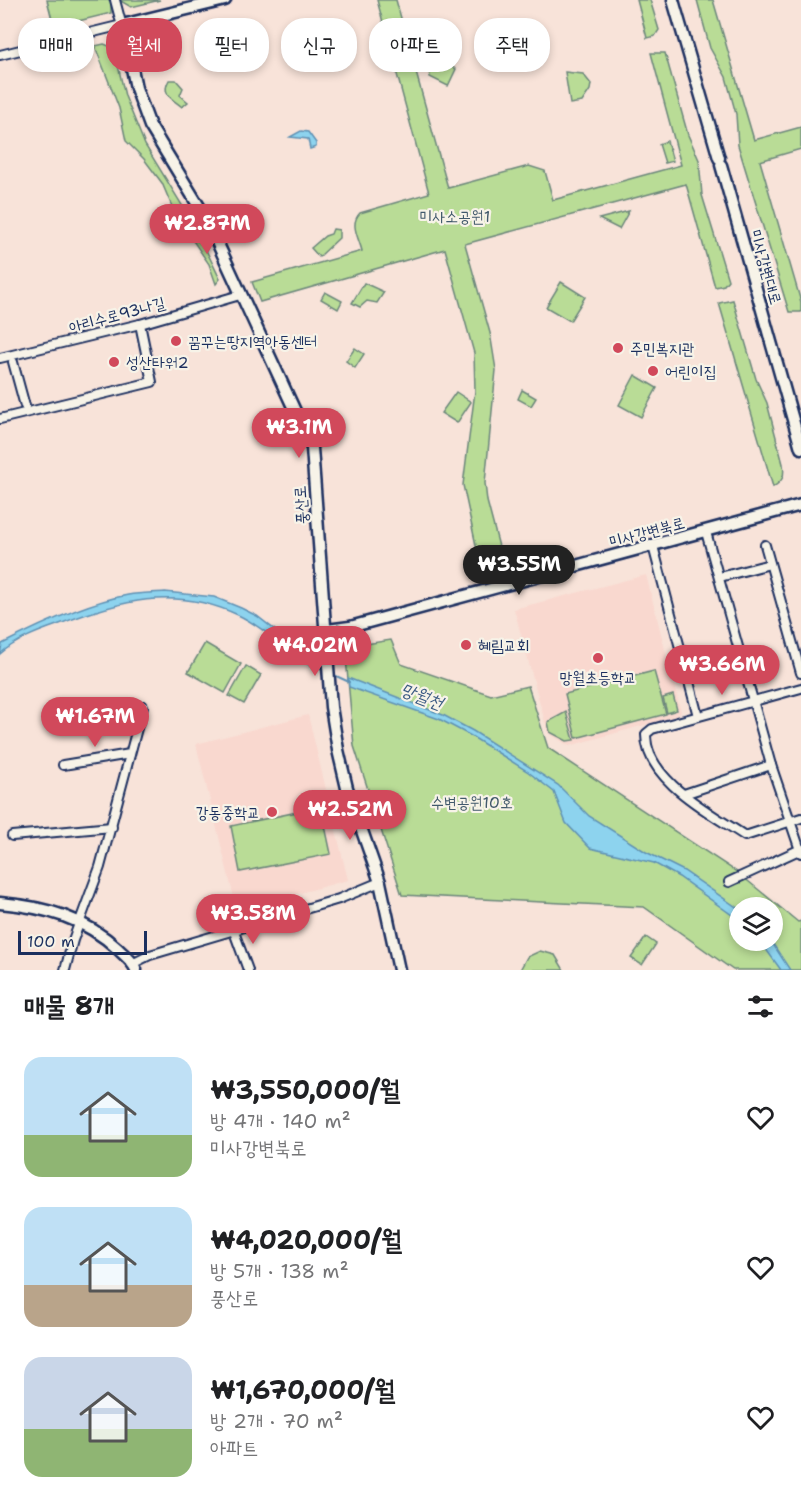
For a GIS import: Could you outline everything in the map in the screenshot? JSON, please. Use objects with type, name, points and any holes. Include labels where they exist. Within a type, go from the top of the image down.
[{"type":"street","name":"풍산로","points":[[115,0],[120,18]]},
{"type":"street","points":[[151,18],[225,0]]},
{"type":"street","name":"미사강변대로","points":[[674,0],[801,448]]},
{"type":"street","points":[[0,55],[106,29]]},
{"type":"street","name":"풍산로","points":[[133,72],[150,126],[198,203],[312,448],[331,707],[338,750],[347,788],[380,882],[399,970]]},
{"type":"street","name":"아리수로93나길","points":[[0,358],[140,324],[240,295]]},
{"type":"street","points":[[0,419],[152,382],[140,324]]},
{"type":"street","points":[[13,362],[25,406]]},
{"type":"street","name":"미사강변북로","points":[[327,630],[350,627],[801,505]]},
{"type":"street","points":[[706,531],[771,765],[789,823],[801,851],[729,882]]},
{"type":"street","points":[[765,545],[801,673]]},
{"type":"street","points":[[653,546],[698,716]]},
{"type":"street","points":[[720,577],[770,564]]},
{"type":"street","points":[[801,688],[652,729],[646,734],[656,770],[684,794],[745,836],[801,818]]},
{"type":"street","points":[[65,970],[112,826],[143,706]]},
{"type":"street","points":[[63,765],[130,754]]},
{"type":"street","points":[[684,794],[771,765]]},
{"type":"street","points":[[12,836],[112,826]]},
{"type":"street","points":[[0,903],[28,906],[80,921],[108,940],[135,967],[150,955],[339,898],[380,882]]},
{"type":"street","points":[[233,929],[248,970]]},
{"type":"shaded area","name":"망월초등학교","points":[[646,575],[681,712],[677,716],[569,746],[548,733],[514,609]]},
{"type":"shaded area","name":"강동중학교","points":[[308,715],[348,880],[237,910],[196,744]]},
{"type":"green space","points":[[47,0],[111,0],[111,13],[91,18],[52,18]]},
{"type":"green space","points":[[119,0],[160,0],[131,7]]},
{"type":"green space","points":[[377,0],[396,0],[401,18],[382,18]]},
{"type":"green space","points":[[637,0],[650,0],[659,30],[655,36],[647,38]]},
{"type":"green space","points":[[697,0],[713,0],[754,140],[801,127],[801,149],[760,161],[801,302],[801,312],[789,312],[738,145],[736,114],[726,77],[710,48]]},
{"type":"green space","points":[[106,45],[106,72],[120,72],[125,96],[145,145],[193,223],[220,279],[216,284],[209,264],[176,216],[162,183],[144,159],[126,141],[119,108],[95,46]]},
{"type":"green space","name":"미사소공원1","points":[[651,53],[665,53],[688,135],[699,160],[702,195],[728,280],[724,285],[715,287],[686,184],[465,244],[490,333],[496,370],[485,483],[487,501],[502,558],[480,564],[463,485],[475,391],[474,353],[445,249],[260,302],[252,282],[362,251],[355,226],[360,213],[429,193],[396,72],[416,72],[448,188],[529,166],[545,171],[553,200],[681,165]]},
{"type":"green space","points":[[429,72],[455,72],[448,86],[430,77]]},
{"type":"green space","points":[[565,72],[583,74],[591,84],[582,102],[570,104]]},
{"type":"green space","points":[[169,80],[176,80],[183,88],[180,95],[188,102],[182,107],[167,92]]},
{"type":"green space","points":[[667,141],[673,161],[665,163],[659,144]]},
{"type":"green space","points":[[629,211],[619,229],[599,219]]},
{"type":"green space","points":[[333,229],[339,230],[339,238],[319,257],[311,248],[325,236],[331,234]]},
{"type":"green space","points":[[561,282],[585,297],[570,321],[546,307]]},
{"type":"green space","points":[[364,283],[384,292],[377,303],[367,301],[360,307],[352,303]]},
{"type":"green space","points":[[325,292],[342,301],[338,309],[321,299]]},
{"type":"green space","points":[[733,300],[756,379],[767,403],[783,464],[782,478],[773,487],[719,303]]},
{"type":"green space","points":[[355,348],[364,354],[355,368],[346,361]]},
{"type":"green space","points":[[635,375],[657,388],[641,417],[619,405]]},
{"type":"green space","points":[[522,390],[536,398],[531,406],[518,399]]},
{"type":"green space","points":[[456,392],[471,402],[457,423],[441,413]]},
{"type":"green space","name":"수변공원10호","points":[[391,640],[401,664],[491,695],[528,686],[548,748],[737,872],[768,897],[729,897],[729,951],[783,951],[783,910],[798,922],[801,921],[801,970],[733,970],[644,907],[402,895],[354,746],[346,658],[353,646]]},
{"type":"green space","points":[[205,643],[241,664],[225,693],[188,672]]},
{"type":"green space","points":[[246,666],[261,675],[244,704],[229,696]]},
{"type":"green space","points":[[654,671],[666,714],[576,738],[565,694]]},
{"type":"green space","points":[[673,695],[677,710],[667,713],[663,698]]},
{"type":"green space","points":[[566,712],[574,740],[567,741],[550,732],[548,722]]},
{"type":"green space","points":[[321,807],[331,854],[240,872],[231,826]]},
{"type":"green space","points":[[646,937],[656,944],[642,965],[631,958]]},
{"type":"green space","points":[[540,951],[555,955],[564,970],[520,970],[527,957]]},
{"type":"water","points":[[301,131],[308,132],[316,143],[316,147],[310,149],[308,139],[290,137]]},
{"type":"water","points":[[165,592],[214,597],[257,616],[312,659],[313,667],[238,615],[215,606],[169,599],[124,603],[80,616],[34,634],[0,654],[2,644],[80,609],[112,598]]},
{"type":"water","name":"망월천","points":[[348,678],[443,715],[473,731],[558,785],[589,816],[646,852],[684,871],[729,902],[729,913],[679,877],[654,863],[590,848],[566,823],[554,792],[527,771],[471,736],[439,719],[349,687]]},
{"type":"water","points":[[767,951],[778,951],[790,970],[781,970]]},
{"type":"waterway","name":"망월천","points":[[311,663],[325,670]]},
{"type":"waterway","name":"망월천","points":[[332,674],[349,682]]},
{"type":"place","name":"꿈꾸는땅지역아동센터","points":[[176,341]]},
{"type":"place","name":"주민복지관","points":[[618,348]]},
{"type":"place","name":"성산타워2","points":[[114,362]]},
{"type":"place","name":"어린이집","points":[[653,371]]},
{"type":"place","name":"혜림교회","points":[[466,645]]},
{"type":"place","name":"망월초등학교","points":[[598,658]]},
{"type":"place","name":"강동중학교","points":[[272,812]]}]
